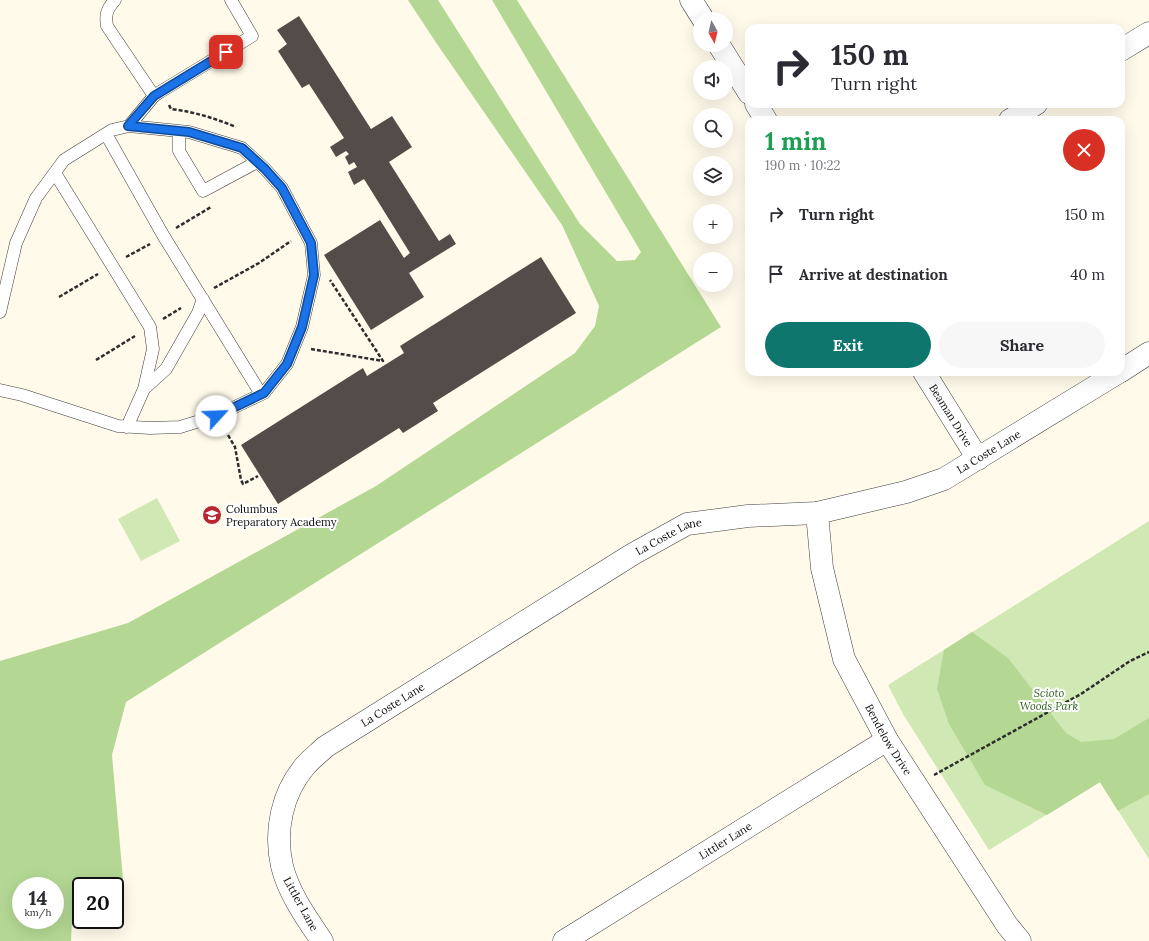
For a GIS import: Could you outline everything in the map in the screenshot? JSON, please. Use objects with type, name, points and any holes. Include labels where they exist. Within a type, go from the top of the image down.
[{"type":"street","points":[[691,0],[698,12]]},
{"type":"street","points":[[1125,48],[1149,33]]},
{"type":"street","points":[[723,52],[745,87]]},
{"type":"street","points":[[1016,116],[1030,108]]},
{"type":"street","name":"La Coste Lane","points":[[1125,368],[1149,353]]},
{"type":"street","name":"Beaman Drive","points":[[926,376],[978,459]]},
{"type":"street","name":"La Coste Lane","points":[[280,817],[290,788],[305,766],[325,747],[633,554],[687,524],[748,516],[817,513],[906,492],[944,479],[1112,376]]},
{"type":"street","name":"Bendelow Drive","points":[[817,513],[822,568],[844,659],[887,740],[1003,918],[1020,941]]},
{"type":"street","name":"Littler Lane","points":[[564,941],[887,740]]},
{"type":"street","name":"Littler Lane","points":[[280,817],[278,842],[282,867],[290,888],[305,917],[322,941]]},
{"type":"lane","points":[[115,0],[108,8],[106,19],[107,26],[154,96]]},
{"type":"lane","points":[[128,126],[154,96],[252,36],[231,0]]},
{"type":"lane","points":[[0,312],[16,243],[36,198],[64,160],[112,130],[128,126],[189,132],[242,148],[282,188],[311,243],[314,275],[302,327],[287,364],[264,393],[216,416],[180,427],[150,428],[118,426],[22,395],[0,390]]},
{"type":"lane","points":[[179,131],[179,151],[203,191],[257,162]]},
{"type":"lane","points":[[106,134],[163,235],[261,394]]},
{"type":"lane","points":[[55,173],[150,327],[153,349],[144,389],[127,427]]},
{"type":"lane","points":[[144,389],[166,369],[198,313],[203,299]]},
{"type":"path","points":[[312,343],[308,349],[384,361],[329,280]]},
{"type":"path","points":[[216,416],[234,447],[242,484],[258,476]]},
{"type":"path","points":[[917,785],[1082,694],[1130,661],[1149,652]]},
{"type":"green space","points":[[408,0],[438,0],[580,224],[617,261],[635,260],[641,252],[492,0],[517,0],[693,282],[693,292],[699,292],[721,327],[126,702],[112,755],[123,877],[72,877],[71,941],[0,941],[0,661],[128,623],[376,486],[575,353],[595,326],[599,306],[562,225]]},
{"type":"green space","points":[[157,498],[180,541],[141,561],[118,519]]},
{"type":"green space","name":"Scioto Woods Park","points":[[1149,521],[1149,859],[1100,782],[989,850],[903,714],[888,685]]},
{"type":"green space","points":[[972,632],[1008,658],[1066,733],[1081,742],[1114,739],[1149,718],[1149,794],[1118,811],[1100,782],[1047,815],[985,785],[949,724],[937,689],[944,650]]},
{"type":"building","points":[[299,16],[371,129],[392,116],[412,147],[389,162],[439,241],[450,234],[456,244],[409,273],[424,297],[371,330],[324,255],[380,220],[404,258],[410,253],[364,179],[354,185],[348,172],[357,167],[354,162],[349,165],[345,157],[349,154],[346,151],[336,157],[330,147],[344,138],[309,84],[302,88],[278,51],[287,44],[277,30]]},
{"type":"building","points":[[541,257],[576,313],[433,403],[438,411],[403,433],[399,428],[278,504],[241,445],[363,368],[367,376],[404,353],[400,346]]},
{"type":"place","name":"Columbus Preparatory Academy","points":[[212,515]]},
{"type":"route","points":[[216,416],[264,393],[287,364],[302,327],[314,275],[311,243],[282,188],[265,169],[242,148],[189,132],[128,126],[154,96],[226,52]]}]
